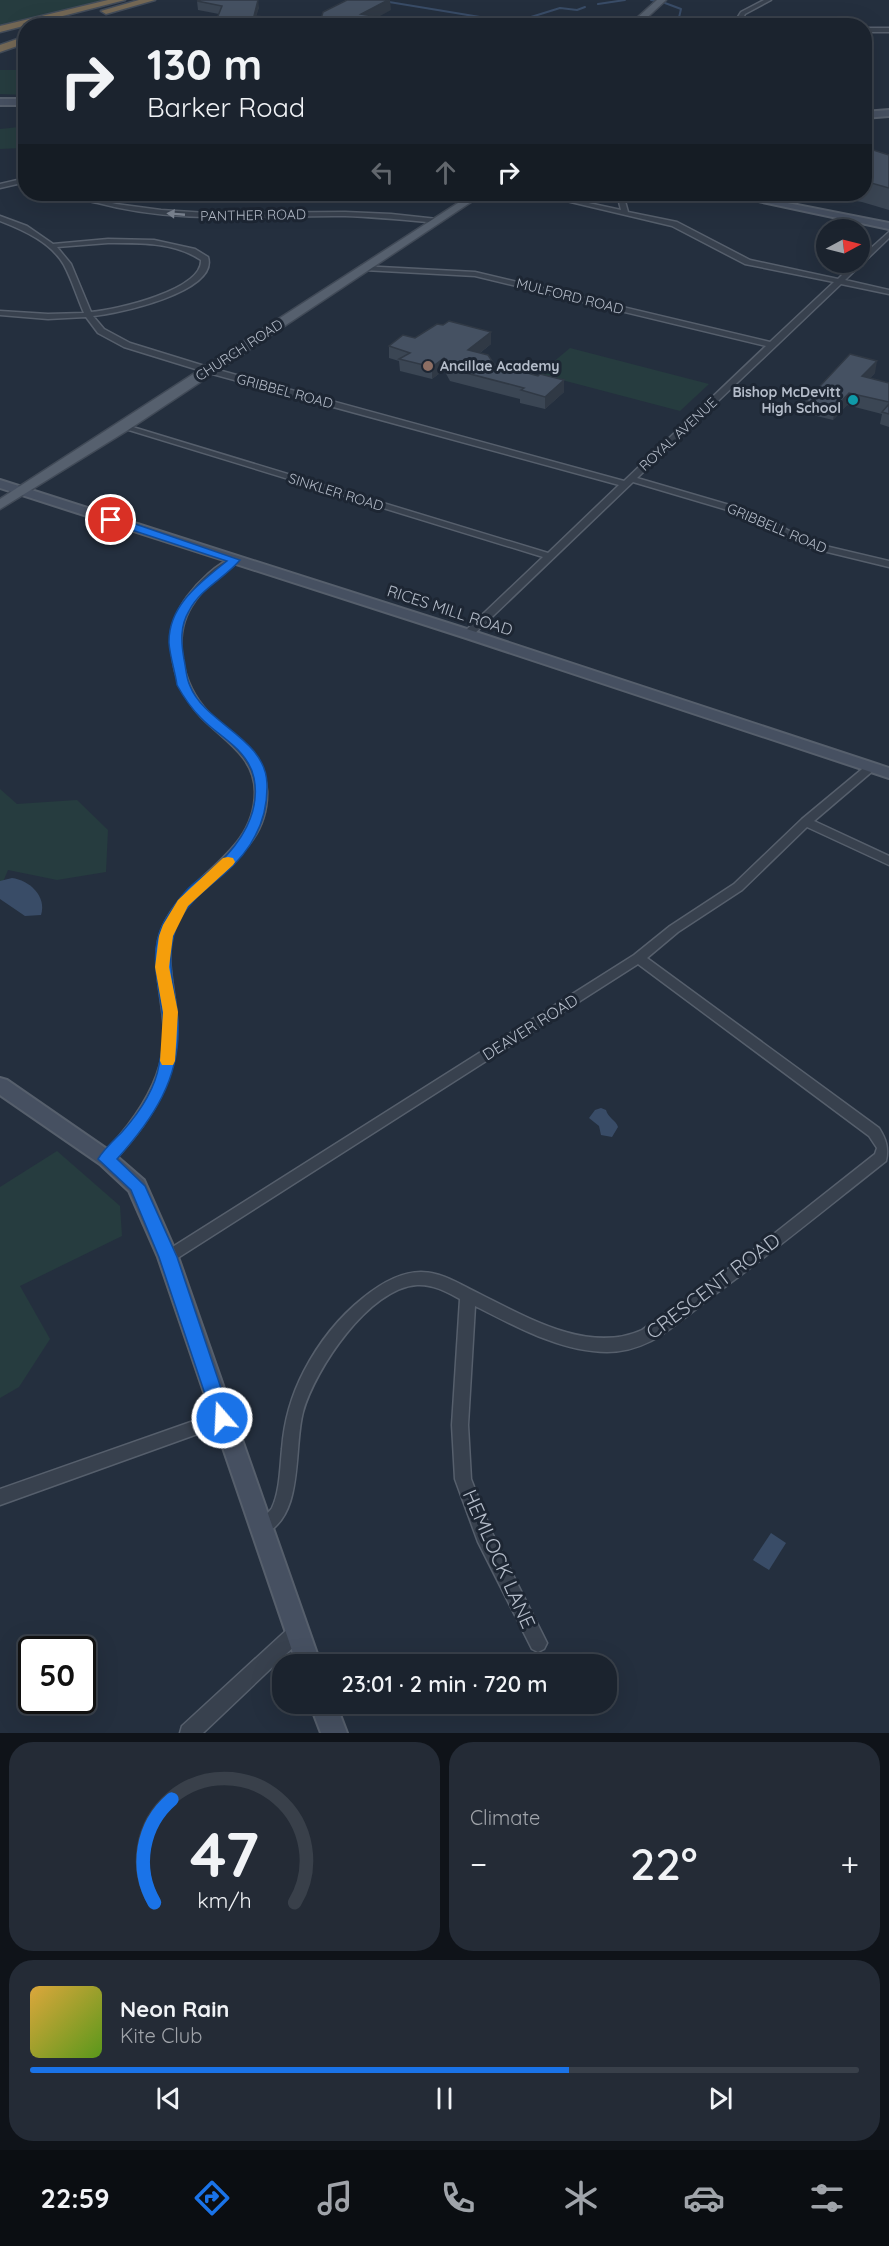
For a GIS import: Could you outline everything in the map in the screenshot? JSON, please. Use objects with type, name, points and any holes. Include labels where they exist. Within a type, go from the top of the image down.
[{"type":"highway","points":[[51,18],[126,2],[150,0]]},
{"type":"highway","points":[[84,18],[126,2]]},
{"type":"highway","points":[[62,18],[126,2]]},
{"type":"highway","points":[[75,18],[126,2]]},
{"type":"highway","points":[[0,29],[18,25]]},
{"type":"highway","points":[[0,33],[18,29]]},
{"type":"highway","points":[[0,39],[18,34]]},
{"type":"highway","points":[[0,49],[18,42]]},
{"type":"main road","points":[[641,18],[662,0]]},
{"type":"main road","name":"CHURCH ROAD","points":[[0,505],[467,201]]},
{"type":"street","points":[[740,18],[741,15],[768,0]]},
{"type":"street","points":[[872,30],[889,30]]},
{"type":"street","points":[[0,102],[18,102]]},
{"type":"street","points":[[0,108],[18,108]]},
{"type":"street","points":[[872,114],[889,113]]},
{"type":"street","points":[[0,186],[18,182]]},
{"type":"street","name":"PANTHER ROAD","points":[[99,201],[131,209],[171,214],[222,217],[378,214],[437,221]]},
{"type":"street","points":[[573,201],[680,226],[748,262],[889,292]]},
{"type":"street","points":[[622,201],[625,212]]},
{"type":"street","points":[[765,201],[889,226]]},
{"type":"street","name":"GRIBBEL ROAD","points":[[0,218],[52,246],[67,264],[88,313],[101,331],[117,340],[208,370],[628,481]]},
{"type":"street","points":[[0,228],[11,223]]},
{"type":"street","name":"ROYAL AVENUE","points":[[468,634],[889,234]]},
{"type":"street","points":[[0,313],[37,317],[129,308],[164,298],[202,275],[206,266],[205,259],[191,250],[165,244],[109,240],[52,246]]},
{"type":"street","name":"MULFORD ROAD","points":[[364,268],[475,274],[772,345]]},
{"type":"street","name":"SINKLER ROAD","points":[[123,427],[549,556]]},
{"type":"street","name":"GRIBBELL ROAD","points":[[628,481],[754,515],[818,547],[889,564]]},
{"type":"street","name":"RICES MILL ROAD","points":[[0,484],[468,634],[889,773]]},
{"type":"street","points":[[106,1159],[136,1127],[153,1103],[163,1082],[171,1023],[162,967],[163,951],[170,925],[190,895],[222,868],[246,841],[257,820],[260,808],[261,780],[256,766],[247,751],[205,715],[186,691],[175,643],[177,624],[197,590],[235,560]]},
{"type":"street","name":"DEAVER ROAD","points":[[168,1257],[638,958],[674,929],[738,887],[806,822],[871,767]]},
{"type":"street","points":[[806,822],[889,861]]},
{"type":"street","name":"CRESCENT ROAD","points":[[262,1527],[270,1522],[280,1507],[295,1413],[306,1383],[330,1343],[360,1309],[383,1291],[414,1278],[436,1280],[521,1321],[571,1338],[615,1346],[639,1341],[751,1260],[881,1157],[884,1152],[883,1142],[874,1132],[638,958]]},
{"type":"street","points":[[0,1085],[106,1159],[137,1186],[168,1257],[305,1654]]},
{"type":"street","name":"HEMLOCK LANE","points":[[468,1295],[460,1425],[463,1479],[484,1536],[538,1643]]},
{"type":"street","points":[[0,1497],[222,1418]]},
{"type":"street","points":[[189,1733],[297,1632]]},
{"type":"street","points":[[327,1714],[334,1733]]},
{"type":"green space","points":[[0,0],[112,0],[34,18],[18,18],[18,22],[0,26]]},
{"type":"green space","points":[[0,70],[18,70],[18,95],[0,94]]},
{"type":"green space","points":[[18,127],[18,148],[0,149],[0,129]]},
{"type":"green space","points":[[570,348],[709,384],[680,411],[539,374]]},
{"type":"green space","points":[[0,789],[17,804],[77,800],[108,830],[106,872],[57,880],[8,870],[0,889]]},
{"type":"green space","points":[[57,1151],[120,1206],[122,1236],[20,1286],[50,1339],[19,1387],[0,1398],[0,1187]]},
{"type":"water","points":[[12,878],[25,882],[39,895],[41,915],[25,916],[0,899],[0,881]]},
{"type":"water","points":[[601,1108],[606,1110],[618,1127],[612,1137],[601,1135],[599,1126],[589,1118],[595,1110]]},
{"type":"water","points":[[771,1533],[786,1543],[769,1570],[753,1560]]},
{"type":"building","points":[[258,0],[254,16],[264,17],[217,18],[222,6],[197,1]]},
{"type":"building","points":[[347,0],[388,0],[361,14],[386,18],[321,18],[323,12]]},
{"type":"building","points":[[872,150],[889,155],[889,188],[872,183]]},
{"type":"building","points":[[449,321],[491,332],[468,350],[488,355],[494,364],[538,376],[540,374],[564,380],[545,397],[521,390],[524,388],[451,369],[444,358],[432,367],[399,359],[410,353],[389,346],[403,335],[415,338],[437,324],[443,325]]},
{"type":"building","points":[[850,354],[877,361],[862,376],[889,383],[889,402],[849,393],[835,408],[806,401]]},
{"type":"building","points":[[889,404],[889,414],[882,412]]},
{"type":"waterway","points":[[377,0],[486,18],[531,17],[560,8],[577,10],[585,7]]},
{"type":"waterway","points":[[598,4],[625,0]]},
{"type":"waterway","points":[[651,0],[656,1]]},
{"type":"waterway","points":[[665,3],[681,9],[679,18]]},
{"type":"slow traffic","points":[[168,1061],[171,1012],[162,967],[166,936],[183,903],[228,862]]},
{"type":"place","name":"Ancillae Academy","points":[[428,366]]},
{"type":"place","name":"Bishop McDevitt High School","points":[[853,400]]},
{"type":"route","points":[[111,520],[235,560],[197,590],[177,624],[175,643],[186,691],[205,715],[247,751],[259,771],[260,808],[257,820],[246,841],[222,868],[190,895],[170,925],[163,951],[162,967],[171,1012],[167,1065],[163,1082],[153,1103],[136,1127],[106,1159],[137,1186],[168,1257],[222,1418]]}]
